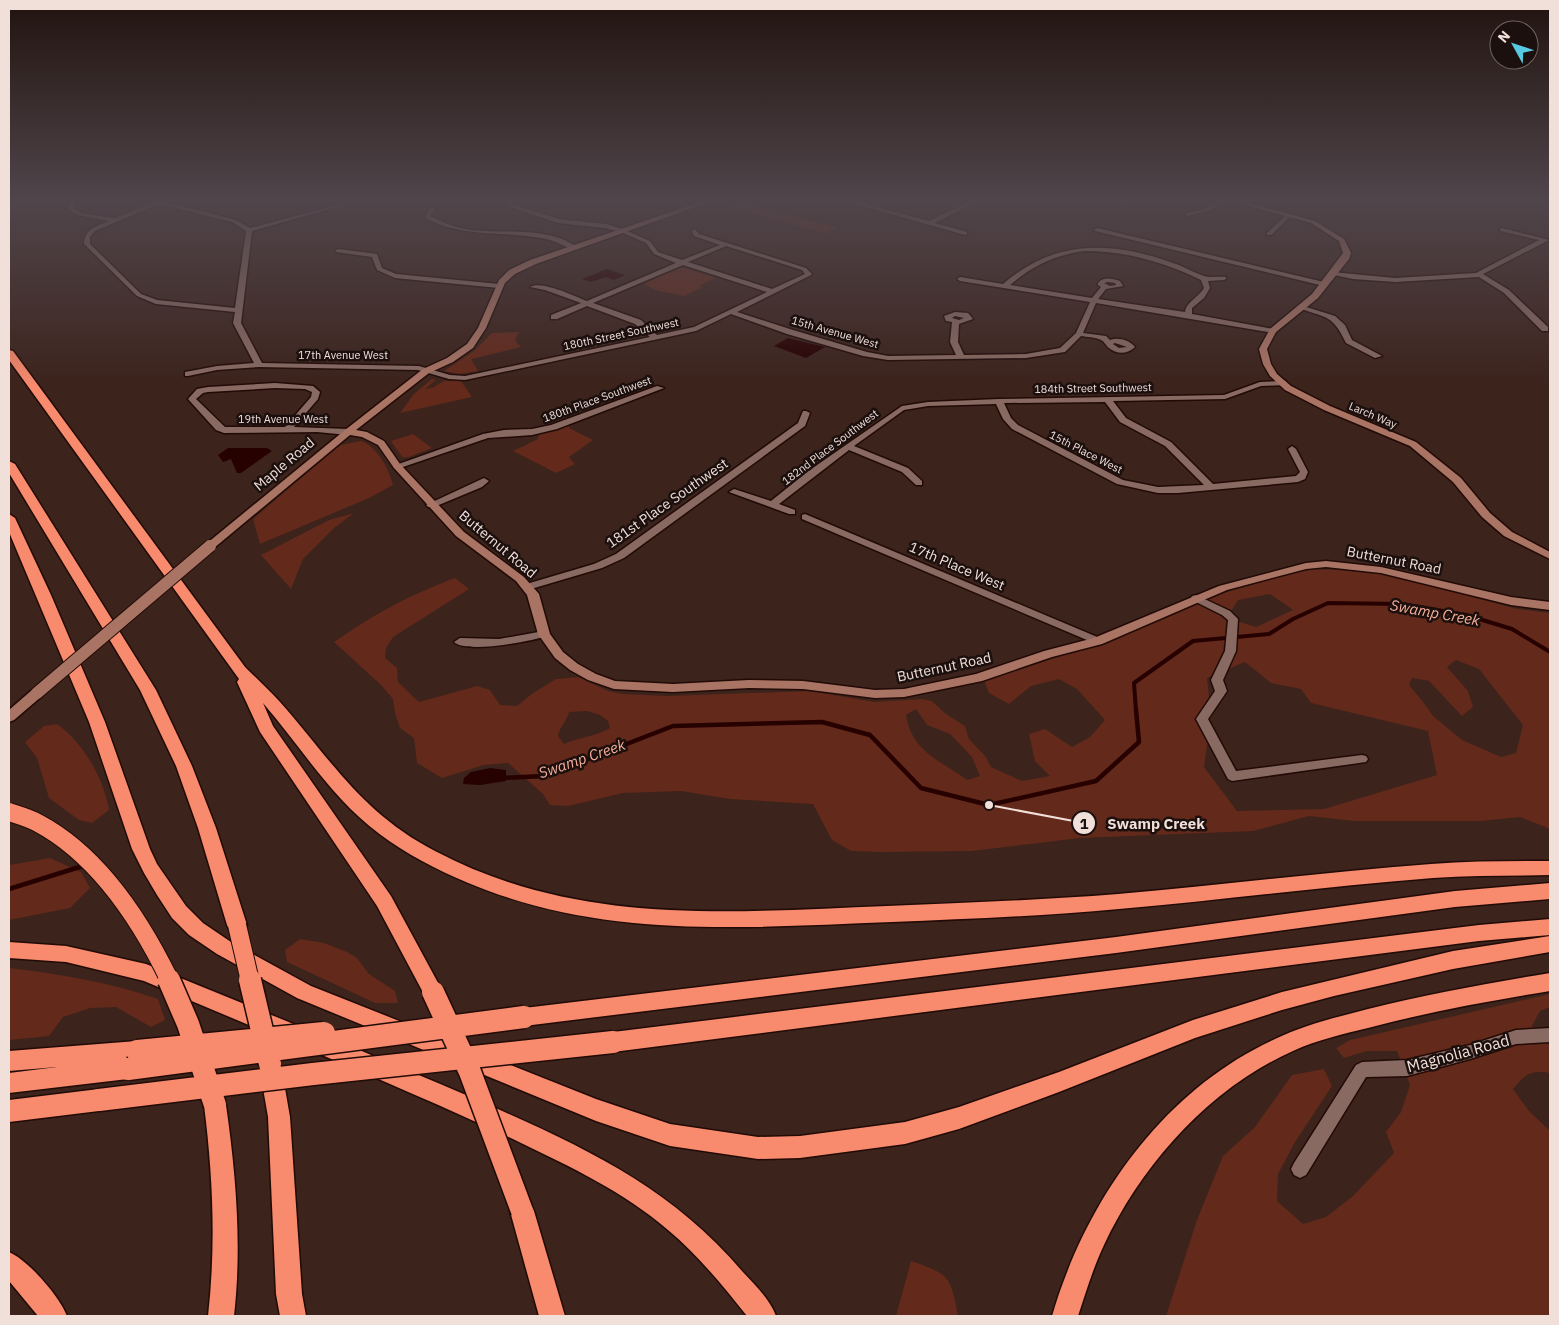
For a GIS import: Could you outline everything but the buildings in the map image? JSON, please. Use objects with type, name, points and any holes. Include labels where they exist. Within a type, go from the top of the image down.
[{"type":"highway","points":[[9,353],[240,671],[278,709],[344,791],[384,828],[427,856],[487,886],[516,896],[571,909],[610,915],[730,919],[967,911],[1116,902],[1434,871],[1550,868]]},
{"type":"highway","points":[[9,464],[148,690],[184,766],[207,828],[237,925],[270,1064],[279,1117],[289,1309]]},
{"type":"highway","points":[[9,518],[44,595],[97,722],[147,862],[179,912],[196,929],[224,948],[304,992],[596,1110],[670,1135],[758,1148],[800,1147],[905,1133],[959,1118],[1059,1082],[1193,1029],[1282,1001],[1334,986],[1453,960],[1550,944]]},
{"type":"highway","points":[[240,671],[266,728],[384,901],[452,1028],[522,1211],[552,1316]]},
{"type":"highway","points":[[9,812],[23,815],[42,824],[85,857],[138,925],[176,996],[190,1028],[214,1105],[225,1194],[225,1282],[221,1316]]},
{"type":"highway","points":[[9,1083],[132,1060],[570,1012],[1106,946],[1455,899],[1550,891]]},
{"type":"highway","points":[[9,1112],[313,1074],[613,1042],[1469,934],[1550,927]]},
{"type":"highway","points":[[9,950],[66,954],[146,973],[415,1083],[594,1166],[663,1210],[728,1271],[763,1316]]},
{"type":"highway","points":[[1065,1316],[1070,1298],[1091,1249],[1109,1211],[1132,1174],[1158,1141],[1183,1115],[1208,1092],[1237,1072],[1273,1050],[1321,1031],[1451,998],[1550,982]]},
{"type":"highway","points":[[9,1060],[132,1060]]},
{"type":"highway","points":[[9,1264],[27,1282],[54,1316]]},
{"type":"street","points":[[105,262],[139,295],[156,302],[239,310]]},
{"type":"street","points":[[245,262],[237,323],[259,365]]},
{"type":"street","points":[[377,262],[378,268],[395,276],[499,286]]},
{"type":"street","name":"Maple Road","points":[[9,717],[210,546],[348,432],[426,371],[450,360],[470,346],[482,328],[499,286],[505,278],[515,270],[537,262]]},
{"type":"street","points":[[554,317],[682,262],[772,291]]},
{"type":"street","name":"180th Street Southwest","points":[[426,371],[449,377],[487,374],[696,329],[809,274],[808,272],[776,262]]},
{"type":"street","points":[[1005,286],[1020,274],[1043,262]]},
{"type":"street","points":[[1158,262],[1187,270],[1204,279],[1224,278]]},
{"type":"street","points":[[1231,262],[1324,284]]},
{"type":"street","points":[[960,279],[1230,323],[1272,333],[1303,308],[1342,262]]},
{"type":"street","points":[[1332,274],[1365,279],[1414,280],[1478,274],[1503,262]]},
{"type":"street","points":[[1478,274],[1495,282],[1506,291],[1544,329]]},
{"type":"street","points":[[1188,316],[1189,307],[1202,297],[1207,288],[1204,279]]},
{"type":"street","points":[[532,287],[546,288],[638,322],[656,338]]},
{"type":"street","points":[[1106,287],[1099,292],[1094,300],[1078,334],[1103,338],[1109,343]]},
{"type":"street","points":[[1303,308],[1333,317],[1346,328],[1349,341],[1378,356]]},
{"type":"street","name":"15th Avenue West","points":[[731,312],[789,332],[866,354],[888,358],[1026,356],[1062,350],[1073,342],[1078,334]]},
{"type":"street","points":[[956,322],[954,342],[961,357]]},
{"type":"street","name":"Larch Way","points":[[1272,333],[1263,349],[1267,364],[1274,376],[1327,408],[1413,444],[1457,480],[1486,515],[1508,534],[1550,556]]},
{"type":"street","name":"17th Avenue West","points":[[188,374],[217,368],[259,365],[419,368],[426,371]]},
{"type":"street","name":"184th Street Southwest","points":[[902,408],[928,404],[999,401],[1225,397],[1260,384],[1283,383]]},
{"type":"street","name":"19th Avenue West","points":[[288,429],[315,397],[316,390],[309,387],[240,387],[201,391],[192,399],[219,428],[224,430],[288,429],[348,432]]},
{"type":"street","name":"180th Place Southwest","points":[[397,466],[486,436],[554,428],[660,388]]},
{"type":"street","points":[[1107,399],[1123,420],[1168,444],[1211,487]]},
{"type":"street","name":"15th Place West","points":[[999,401],[1007,419],[1015,427],[1120,482],[1158,490],[1178,490],[1302,477],[1304,472],[1292,449]]},
{"type":"street","name":"182nd Place Southwest","points":[[772,504],[883,420],[902,408]]},
{"type":"street","name":"181st Place Southwest","points":[[527,587],[598,566],[620,556],[802,424],[806,413]]},
{"type":"street","name":"Butternut Road","points":[[348,432],[364,434],[381,443],[397,466],[431,505],[460,534],[520,579],[533,594],[544,634],[559,655],[574,667],[592,677],[614,685],[673,688],[749,684],[803,685],[875,694],[904,694],[978,678],[1048,654],[1098,641],[1223,588],[1306,566],[1326,564],[1381,570],[1511,601],[1550,606]]},
{"type":"street","points":[[849,447],[905,470],[919,483]]},
{"type":"street","points":[[431,505],[479,485],[484,481]]},
{"type":"street","points":[[734,492],[792,512]]},
{"type":"street","name":"17th Place West","points":[[805,517],[1098,641]]},
{"type":"street","points":[[1196,598],[1226,613],[1233,619],[1230,659],[1217,680],[1221,690],[1202,719],[1232,776],[1362,759]]},
{"type":"street","points":[[460,642],[499,643],[544,634]]},
{"type":"street","name":"Magnolia Road","points":[[1300,1169],[1362,1070],[1407,1068],[1470,1052],[1516,1037],[1550,1035]]},
{"type":"shaded area","points":[[678,268],[685,268],[716,278],[684,296],[655,290],[644,284]]},
{"type":"shaded area","points":[[607,269],[625,275],[614,280],[606,277],[591,282],[582,279]]},
{"type":"shaded area","points":[[519,332],[515,340],[521,347],[471,359],[478,371],[459,374],[444,371],[474,351],[492,333]]},
{"type":"shaded area","points":[[788,338],[825,347],[806,358],[774,346]]},
{"type":"shaded area","points":[[432,379],[436,380],[425,389],[432,388],[444,381],[461,381],[472,397],[400,413],[414,394]]},
{"type":"shaded area","points":[[569,424],[569,428],[593,440],[569,457],[575,464],[556,473],[513,451],[538,439],[539,434]]},
{"type":"shaded area","points":[[413,434],[432,448],[409,457],[402,457],[391,441]]},
{"type":"shaded area","points":[[361,441],[372,448],[382,459],[393,485],[369,498],[260,544],[253,519],[340,445]]},
{"type":"shaded area","points":[[228,448],[267,448],[272,451],[241,473],[237,473],[231,459],[223,462],[218,455]]},
{"type":"shaded area","points":[[354,513],[333,529],[303,559],[291,589],[261,555],[329,520]]},
{"type":"shaded area","points":[[1307,569],[1377,571],[1517,609],[1550,613],[1550,829],[1520,817],[1480,821],[1355,821],[1309,816],[1253,831],[1080,838],[972,851],[880,852],[851,851],[832,840],[813,804],[730,799],[681,791],[623,793],[568,806],[550,805],[543,794],[508,763],[484,765],[442,778],[417,763],[414,738],[400,728],[393,699],[381,685],[334,642],[392,606],[422,591],[455,578],[469,589],[393,637],[386,648],[385,658],[397,668],[398,682],[419,702],[477,686],[490,690],[500,705],[517,706],[533,693],[556,679],[578,677],[608,691],[623,694],[668,696],[810,691],[874,702],[922,699],[932,701],[946,714],[965,726],[969,739],[986,757],[991,767],[1022,781],[1050,776],[1035,761],[1029,734],[1045,729],[1072,747],[1090,737],[1105,720],[1077,689],[1059,679],[1031,686],[1009,704],[989,693],[984,680],[1094,646],[1192,602]],"holes":[[[1270,594],[1293,610],[1256,627],[1237,621],[1230,613],[1238,600]],[[1456,660],[1479,669],[1523,725],[1516,753],[1501,757],[1462,740],[1433,716],[1409,685],[1412,678],[1429,681],[1462,716],[1473,707],[1468,691],[1447,667]],[[1245,662],[1271,683],[1301,689],[1311,703],[1428,731],[1437,775],[1324,809],[1237,811],[1204,767],[1211,716],[1207,678]],[[916,709],[927,725],[950,734],[972,757],[980,776],[967,780],[937,760],[921,747],[909,728],[906,715]],[[587,711],[600,715],[608,721],[610,728],[564,744],[558,736],[569,712]]]},
{"type":"shaded area","points":[[57,724],[84,751],[102,786],[109,810],[92,823],[79,820],[49,798],[37,758],[25,742],[44,726]]},
{"type":"shaded area","points":[[490,768],[506,770],[506,781],[480,785],[463,784],[464,778],[471,772]]},
{"type":"shaded area","points":[[50,858],[81,872],[90,888],[70,908],[9,920],[9,865]]},
{"type":"shaded area","points":[[300,939],[324,943],[357,958],[369,974],[395,991],[398,1003],[375,1003],[287,962],[285,950]]},
{"type":"shaded area","points":[[9,968],[84,979],[158,999],[165,1020],[151,1027],[116,1007],[90,1008],[63,1017],[49,1036],[9,1040]]},
{"type":"shaded area","points":[[1550,994],[1550,1007],[1540,1011],[1532,1026],[1550,1046],[1550,1073],[1537,1072],[1528,1074],[1513,1089],[1529,1111],[1550,1131],[1550,1316],[1166,1316],[1197,1220],[1223,1156],[1255,1127],[1292,1075],[1324,1069],[1332,1086],[1295,1142],[1278,1174],[1277,1201],[1303,1224],[1326,1217],[1353,1196],[1394,1153],[1386,1132],[1401,1112],[1410,1085],[1397,1051],[1367,1051],[1344,1058],[1336,1048],[1350,1040]]},
{"type":"shaded area","points":[[911,1261],[934,1270],[946,1279],[953,1293],[958,1316],[896,1316]]},
{"type":"waterway","name":"Swamp Creek","points":[[1136,711],[1134,683],[1193,641],[1269,634],[1293,619],[1328,603],[1402,604],[1466,615],[1512,629],[1550,652]]},
{"type":"waterway","name":"Swamp Creek","points":[[501,778],[544,776],[673,726],[822,722],[870,735],[921,788],[989,805],[1096,781],[1139,742],[1136,710]]},
{"type":"waterway","name":"Swamp Creek","points":[[9,889],[86,865]]},
{"type":"place","name":"Swamp Creek","points":[[989,805]]}]
